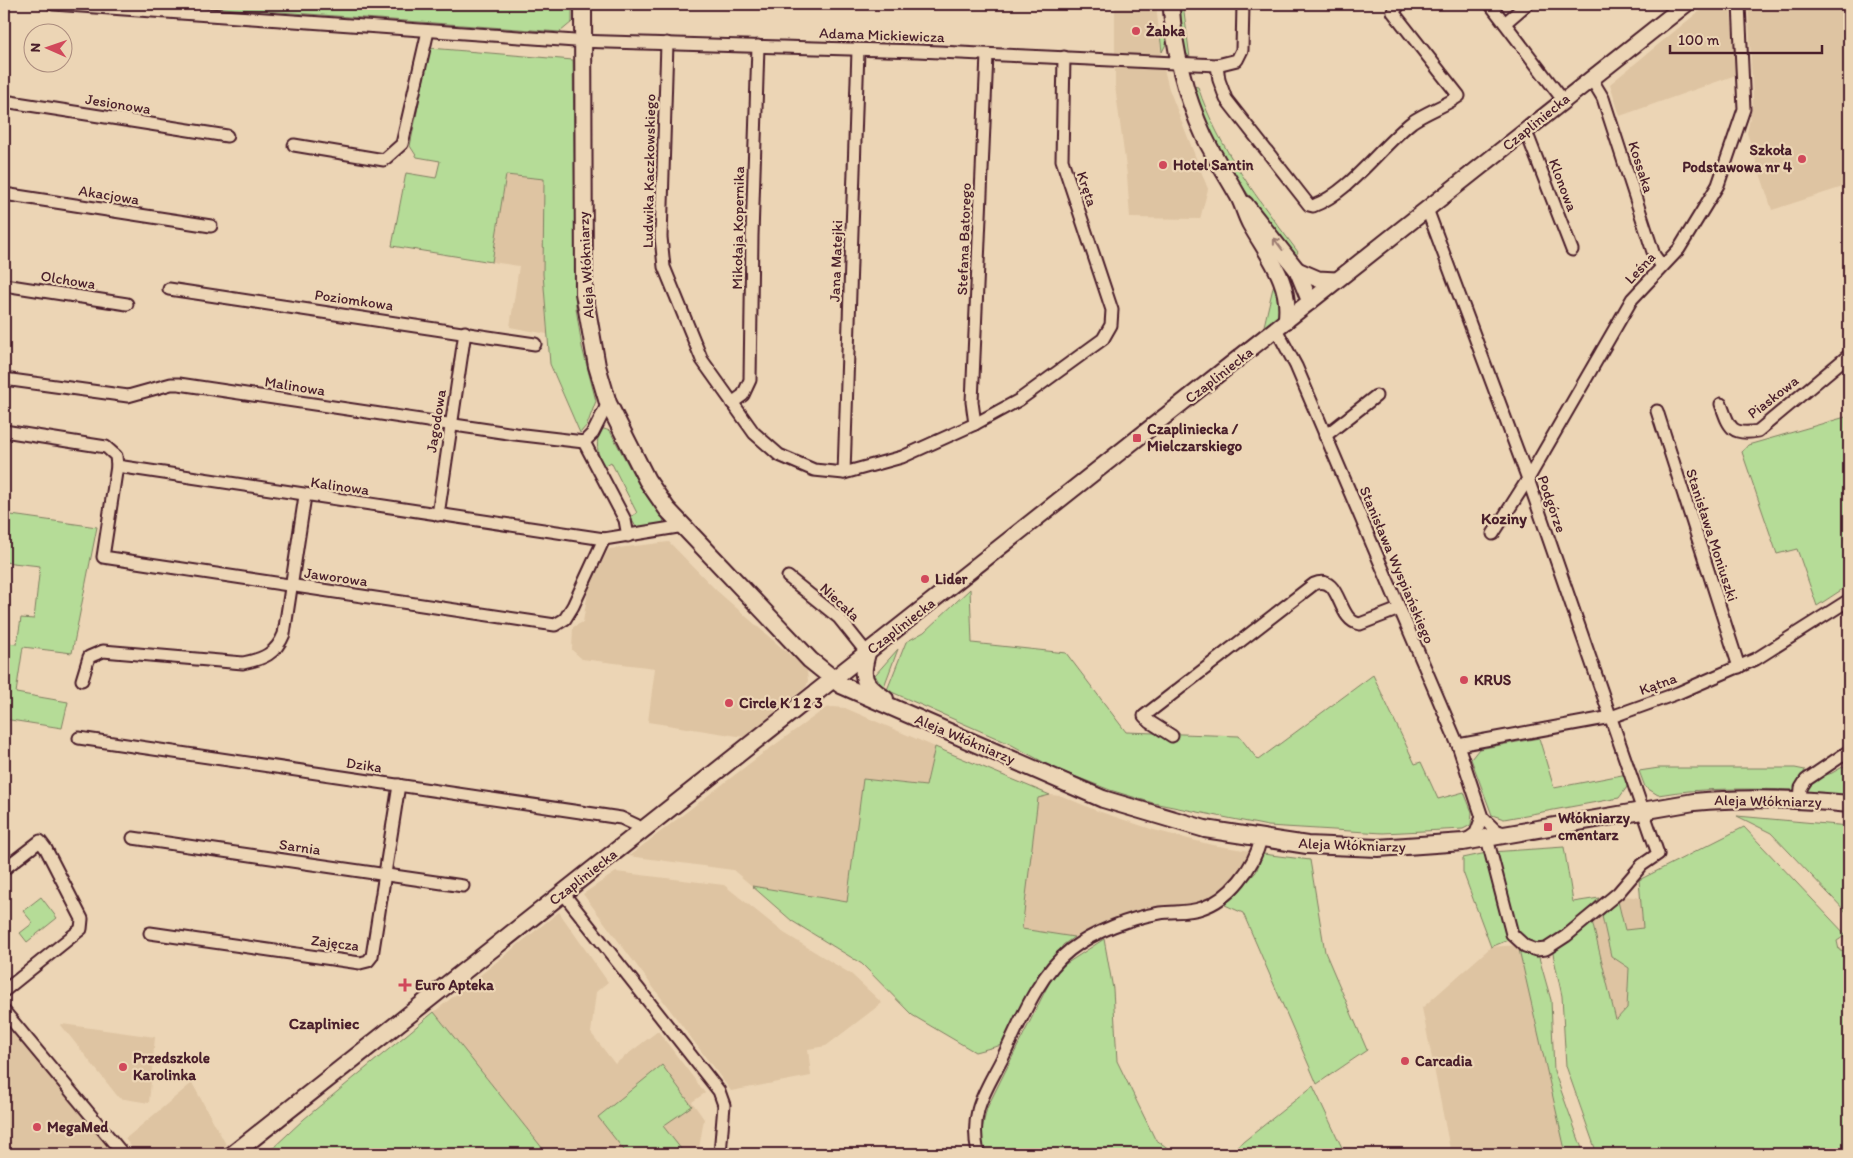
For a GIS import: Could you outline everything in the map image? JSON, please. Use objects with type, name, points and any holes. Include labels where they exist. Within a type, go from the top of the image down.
[{"type":"main road","name":"Aleja Włókniarzy","points":[[584,4],[584,293],[597,366],[608,404],[647,480],[667,509],[810,660],[832,680],[852,691],[1103,799],[1171,820],[1261,839],[1306,845],[1359,848],[1463,842],[1644,810],[1732,798],[1849,804]]},
{"type":"main road","points":[[867,653],[863,673],[869,688],[910,716]]},
{"type":"main road","name":"Czapliniecka","points":[[233,1154],[832,680]]},
{"type":"street","name":"Adama Mickiewicza","points":[[54,4],[584,41],[1217,64]]},
{"type":"street","points":[[1171,4],[1179,62],[1203,134],[1239,197],[1249,222],[1284,280],[1310,302]]},
{"type":"street","points":[[1243,4],[1242,50],[1237,60],[1217,64],[1219,80],[1226,99],[1309,205],[1313,206],[1343,188],[1385,145],[1414,121],[1459,96],[1393,12],[1400,4]]},
{"type":"street","points":[[1490,4],[1563,100]]},
{"type":"street","points":[[1505,23],[1527,4]]},
{"type":"street","name":"Czapliniecka","points":[[832,680],[1686,4]]},
{"type":"street","name":"Leśna","points":[[1493,534],[1528,479],[1632,299],[1679,249],[1718,185],[1738,132],[1744,109],[1739,4]]},
{"type":"street","points":[[294,145],[384,160],[402,144],[428,31]]},
{"type":"street","name":"Ludwika Kaczkowskiego","points":[[667,43],[660,237],[662,258],[672,291],[697,348],[732,403],[754,433],[779,455],[814,470],[844,473],[902,457],[975,424],[1019,400],[1103,339],[1112,325]]},
{"type":"street","name":"Mikołaja Kopernika","points":[[732,403],[743,395],[750,380],[758,46]]},
{"type":"street","name":"Jana Matejki","points":[[844,473],[858,50]]},
{"type":"street","name":"Stefana Batorego","points":[[975,424],[972,402],[987,55]]},
{"type":"street","name":"Kręta","points":[[1064,57],[1062,160],[1111,307],[1112,325]]},
{"type":"street","name":"Kossaka","points":[[1591,78],[1603,98],[1654,255],[1662,266]]},
{"type":"street","name":"Jesionowa","points":[[4,101],[227,136]]},
{"type":"street","name":"Klonowa","points":[[1523,132],[1530,143],[1572,250]]},
{"type":"street","name":"Akacjowa","points":[[4,194],[210,226]]},
{"type":"street","points":[[1239,197],[1257,216],[1297,270],[1310,302]]},
{"type":"street","name":"Podgórze","points":[[1427,209],[1528,479],[1658,854],[1642,865],[1618,893],[1566,936],[1546,949],[1531,948],[1518,941],[1512,934],[1487,838]]},
{"type":"street","points":[[1297,270],[1318,279],[1336,280]]},
{"type":"street","points":[[1282,325],[1288,300],[1284,280]]},
{"type":"street","name":"Olchowa","points":[[4,285],[127,304]]},
{"type":"street","name":"Poziomkowa","points":[[169,289],[535,344]]},
{"type":"street","name":"Stanisława Wyspiańskiego","points":[[1282,325],[1286,345],[1458,745],[1482,817]]},
{"type":"street","name":"Jagodowa","points":[[438,515],[465,332]]},
{"type":"street","name":"Piaskowa","points":[[1721,404],[1729,426],[1735,431],[1746,433],[1758,431],[1849,355]]},
{"type":"street","name":"Malinowa","points":[[4,379],[128,396],[179,384],[584,442]]},
{"type":"street","points":[[1325,436],[1376,396]]},
{"type":"street","points":[[608,404],[593,433],[584,442],[625,520],[628,536]]},
{"type":"street","name":"Stanisława Moniuszki","points":[[1657,411],[1739,667]]},
{"type":"street","points":[[4,431],[106,446],[116,456],[117,466]]},
{"type":"street","name":"Kalinowa","points":[[117,466],[305,496],[604,539],[684,526]]},
{"type":"street","name":"Jaworowa","points":[[117,466],[103,556],[293,586],[555,625],[565,619],[573,606],[604,539]]},
{"type":"street","points":[[82,680],[89,656],[103,650],[243,663],[263,659],[277,648],[284,634],[293,586],[305,496]]},
{"type":"street","name":"Niecała","points":[[788,577],[839,618],[867,653]]},
{"type":"street","points":[[1172,736],[1144,716],[1314,584],[1325,582],[1331,585],[1348,619],[1355,623],[1360,624],[1399,609]]},
{"type":"street","name":"Kątna","points":[[1458,745],[1611,717],[1694,687],[1739,667],[1781,644],[1849,600]]},
{"type":"street","name":"Dzika","points":[[79,738],[621,818],[642,830]]},
{"type":"street","points":[[1800,800],[1801,788],[1806,780],[1849,751]]},
{"type":"street","name":"Zajęcza","points":[[150,933],[360,963],[368,961],[372,956],[399,785]]},
{"type":"street","points":[[1463,842],[1476,833],[1482,817],[1495,830],[1509,835]]},
{"type":"street","name":"Sarnia","points":[[133,838],[462,886]]},
{"type":"street","points":[[978,1154],[974,1129],[980,1097],[1027,1009],[1054,966],[1070,950],[1115,926],[1140,918],[1200,909],[1211,904],[1230,889],[1247,870],[1256,855],[1261,839]]},
{"type":"street","points":[[4,869],[40,841],[82,919],[81,929],[4,991]]},
{"type":"street","points":[[563,893],[719,1091],[724,1106],[720,1154]]},
{"type":"street","points":[[4,1011],[123,1154]]},
{"type":"shaded area","points":[[1115,4],[1156,4],[1162,61],[1169,89],[1208,189],[1200,219],[1130,218],[1127,175],[1115,86]]},
{"type":"shaded area","points":[[1708,4],[1725,4],[1731,11],[1736,75],[1620,116],[1610,84]]},
{"type":"shaded area","points":[[1748,4],[1849,4],[1849,185],[1772,210],[1747,133],[1753,103]]},
{"type":"shaded area","points":[[506,175],[544,179],[543,274],[547,334],[510,327],[519,266],[492,262]]},
{"type":"shaded area","points":[[669,542],[716,590],[807,670],[808,681],[806,687],[744,737],[648,722],[655,668],[582,659],[572,650],[573,627],[583,622],[589,585],[609,549]]},
{"type":"shaded area","points":[[826,708],[845,708],[935,747],[926,786],[863,779],[847,902],[752,886],[733,870],[629,856],[762,754]]},
{"type":"shaded area","points":[[1062,796],[1095,810],[1154,830],[1212,845],[1250,851],[1249,860],[1217,896],[1197,905],[1158,906],[1108,920],[1074,937],[1022,929],[1038,797]]},
{"type":"shaded area","points":[[616,872],[724,885],[784,933],[851,974],[882,1003],[826,1046],[808,1049],[811,1076],[731,1091],[583,894]]},
{"type":"shaded area","points":[[1619,895],[1641,898],[1644,928],[1625,930],[1618,901]]},
{"type":"shaded area","points":[[559,912],[608,982],[596,992],[591,1033],[615,1064],[658,1031],[705,1093],[692,1102],[704,1119],[698,1154],[547,1154],[434,1012]]},
{"type":"shaded area","points":[[1602,916],[1611,956],[1629,968],[1627,1008],[1616,1021],[1592,921]]},
{"type":"shaded area","points":[[1518,945],[1566,1154],[1451,1154],[1422,1008],[1491,947]]},
{"type":"shaded area","points":[[4,1015],[70,1093],[114,1154],[4,1154]]},
{"type":"shaded area","name":"Przedszkole Karolinka","points":[[62,1024],[155,1037],[149,1103],[119,1098]]},
{"type":"shaded area","points":[[192,1083],[228,1148],[220,1154],[137,1154],[125,1139]]},
{"type":"green space","points":[[167,4],[572,4],[572,22],[560,32]]},
{"type":"green space","points":[[1178,4],[1183,4],[1190,58],[1184,50]]},
{"type":"green space","points":[[1166,29],[1167,42],[1162,52],[1160,34]]},
{"type":"green space","points":[[430,48],[573,60],[576,308],[582,347],[596,401],[587,425],[580,433],[550,364],[543,274],[544,179],[506,175],[492,262],[392,246],[406,173],[436,178],[440,161],[417,157],[410,146]]},
{"type":"green space","points":[[1193,86],[1198,87],[1217,132],[1241,174],[1298,252],[1295,257],[1236,178],[1214,141]]},
{"type":"green space","points":[[1275,279],[1282,311],[1266,328],[1264,326]]},
{"type":"green space","points":[[1849,416],[1849,585],[1817,606],[1797,549],[1777,554],[1742,452],[1748,445]]},
{"type":"green space","points":[[601,428],[610,431],[638,483],[663,518],[664,524],[643,528],[636,527],[630,517],[637,513],[611,462],[603,467],[601,462],[597,443]]},
{"type":"green space","points":[[4,514],[97,527],[72,653],[23,647],[16,693],[68,702],[62,728],[4,719],[4,643],[17,644],[21,618],[34,619],[40,566],[4,562]]},
{"type":"green space","points":[[970,589],[972,643],[1066,653],[1126,732],[1239,736],[1258,760],[1373,675],[1415,764],[1421,762],[1438,799],[1464,792],[1472,812],[1471,825],[1463,829],[1383,833],[1268,826],[1153,803],[1110,790],[1056,769],[1010,744],[887,690],[906,642],[924,632]]},
{"type":"green space","points":[[898,649],[883,689],[875,675]]},
{"type":"green space","points":[[1539,738],[1554,788],[1627,774],[1627,787],[1619,798],[1504,819],[1492,815],[1471,759],[1479,749]]},
{"type":"green space","points":[[935,747],[1050,795],[1038,798],[1022,929],[1074,937],[1063,945],[1002,1045],[975,1052],[912,1015],[862,964],[792,921],[752,886],[847,902],[863,779],[926,786]]},
{"type":"green space","points":[[1849,765],[1849,798],[1801,794],[1817,778],[1832,773]]},
{"type":"green space","points":[[1659,768],[1795,768],[1805,770],[1796,790],[1710,790],[1658,795],[1645,787],[1639,771]]},
{"type":"green space","points":[[1737,816],[1849,826],[1849,915],[1771,833]]},
{"type":"green space","points":[[1744,827],[1846,935],[1837,941],[1839,950],[1849,951],[1849,1154],[1597,1154],[1566,1066],[1562,996],[1552,949],[1569,940],[1592,921],[1616,1020],[1627,1008],[1629,968],[1611,956],[1602,916],[1618,901],[1625,930],[1643,928],[1639,880]]},
{"type":"green space","points":[[1564,847],[1573,902],[1599,898],[1573,925],[1549,941],[1536,943],[1520,935],[1491,947],[1463,872],[1463,858],[1491,852]]},
{"type":"green space","points":[[1263,854],[1310,860],[1325,952],[1367,1050],[1317,1084],[1243,913],[1225,905],[1256,872]]},
{"type":"green space","points":[[41,897],[57,918],[27,942],[20,933],[33,923],[23,911]]},
{"type":"green space","points":[[1104,939],[1113,989],[1117,1061],[1155,1139],[1176,1154],[985,1154],[981,1133],[987,1108],[1055,971]]},
{"type":"green space","points":[[1518,945],[1538,954],[1551,1000],[1554,1071],[1584,1154],[1566,1154]]},
{"type":"green space","points":[[434,1012],[547,1154],[261,1154],[264,1150],[273,1148],[304,1119]]},
{"type":"green space","points":[[662,1065],[692,1106],[663,1126],[685,1154],[627,1154],[598,1117]]},
{"type":"green space","points":[[1313,1086],[1345,1154],[1228,1154]]},
{"type":"place","name":"Żabka","points":[[1136,31]]},
{"type":"place","name":"Szkoła Podstawowa nr 4","points":[[1802,159]]},
{"type":"place","name":"Hotel Santin","points":[[1163,165]]},
{"type":"place","name":"Czapliniecka / Mielczarskiego","points":[[1137,438]]},
{"type":"place","name":"Lider","points":[[925,579]]},
{"type":"place","name":"KRUS","points":[[1464,680]]},
{"type":"place","name":"Circle K 1 2 3","points":[[729,703]]},
{"type":"place","name":"Włókniarzy cmentarz","points":[[1548,827]]},
{"type":"place","name":"Euro Apteka","points":[[405,985]]},
{"type":"place","name":"Carcadia","points":[[1405,1061]]},
{"type":"place","name":"Przedszkole Karolinka","points":[[123,1067]]},
{"type":"place","name":"MegaMed","points":[[37,1127]]},
{"type":"district","name":"Koziny","points":[[1504,518]]},
{"type":"district","name":"Czapliniec","points":[[324,1023]]}]
